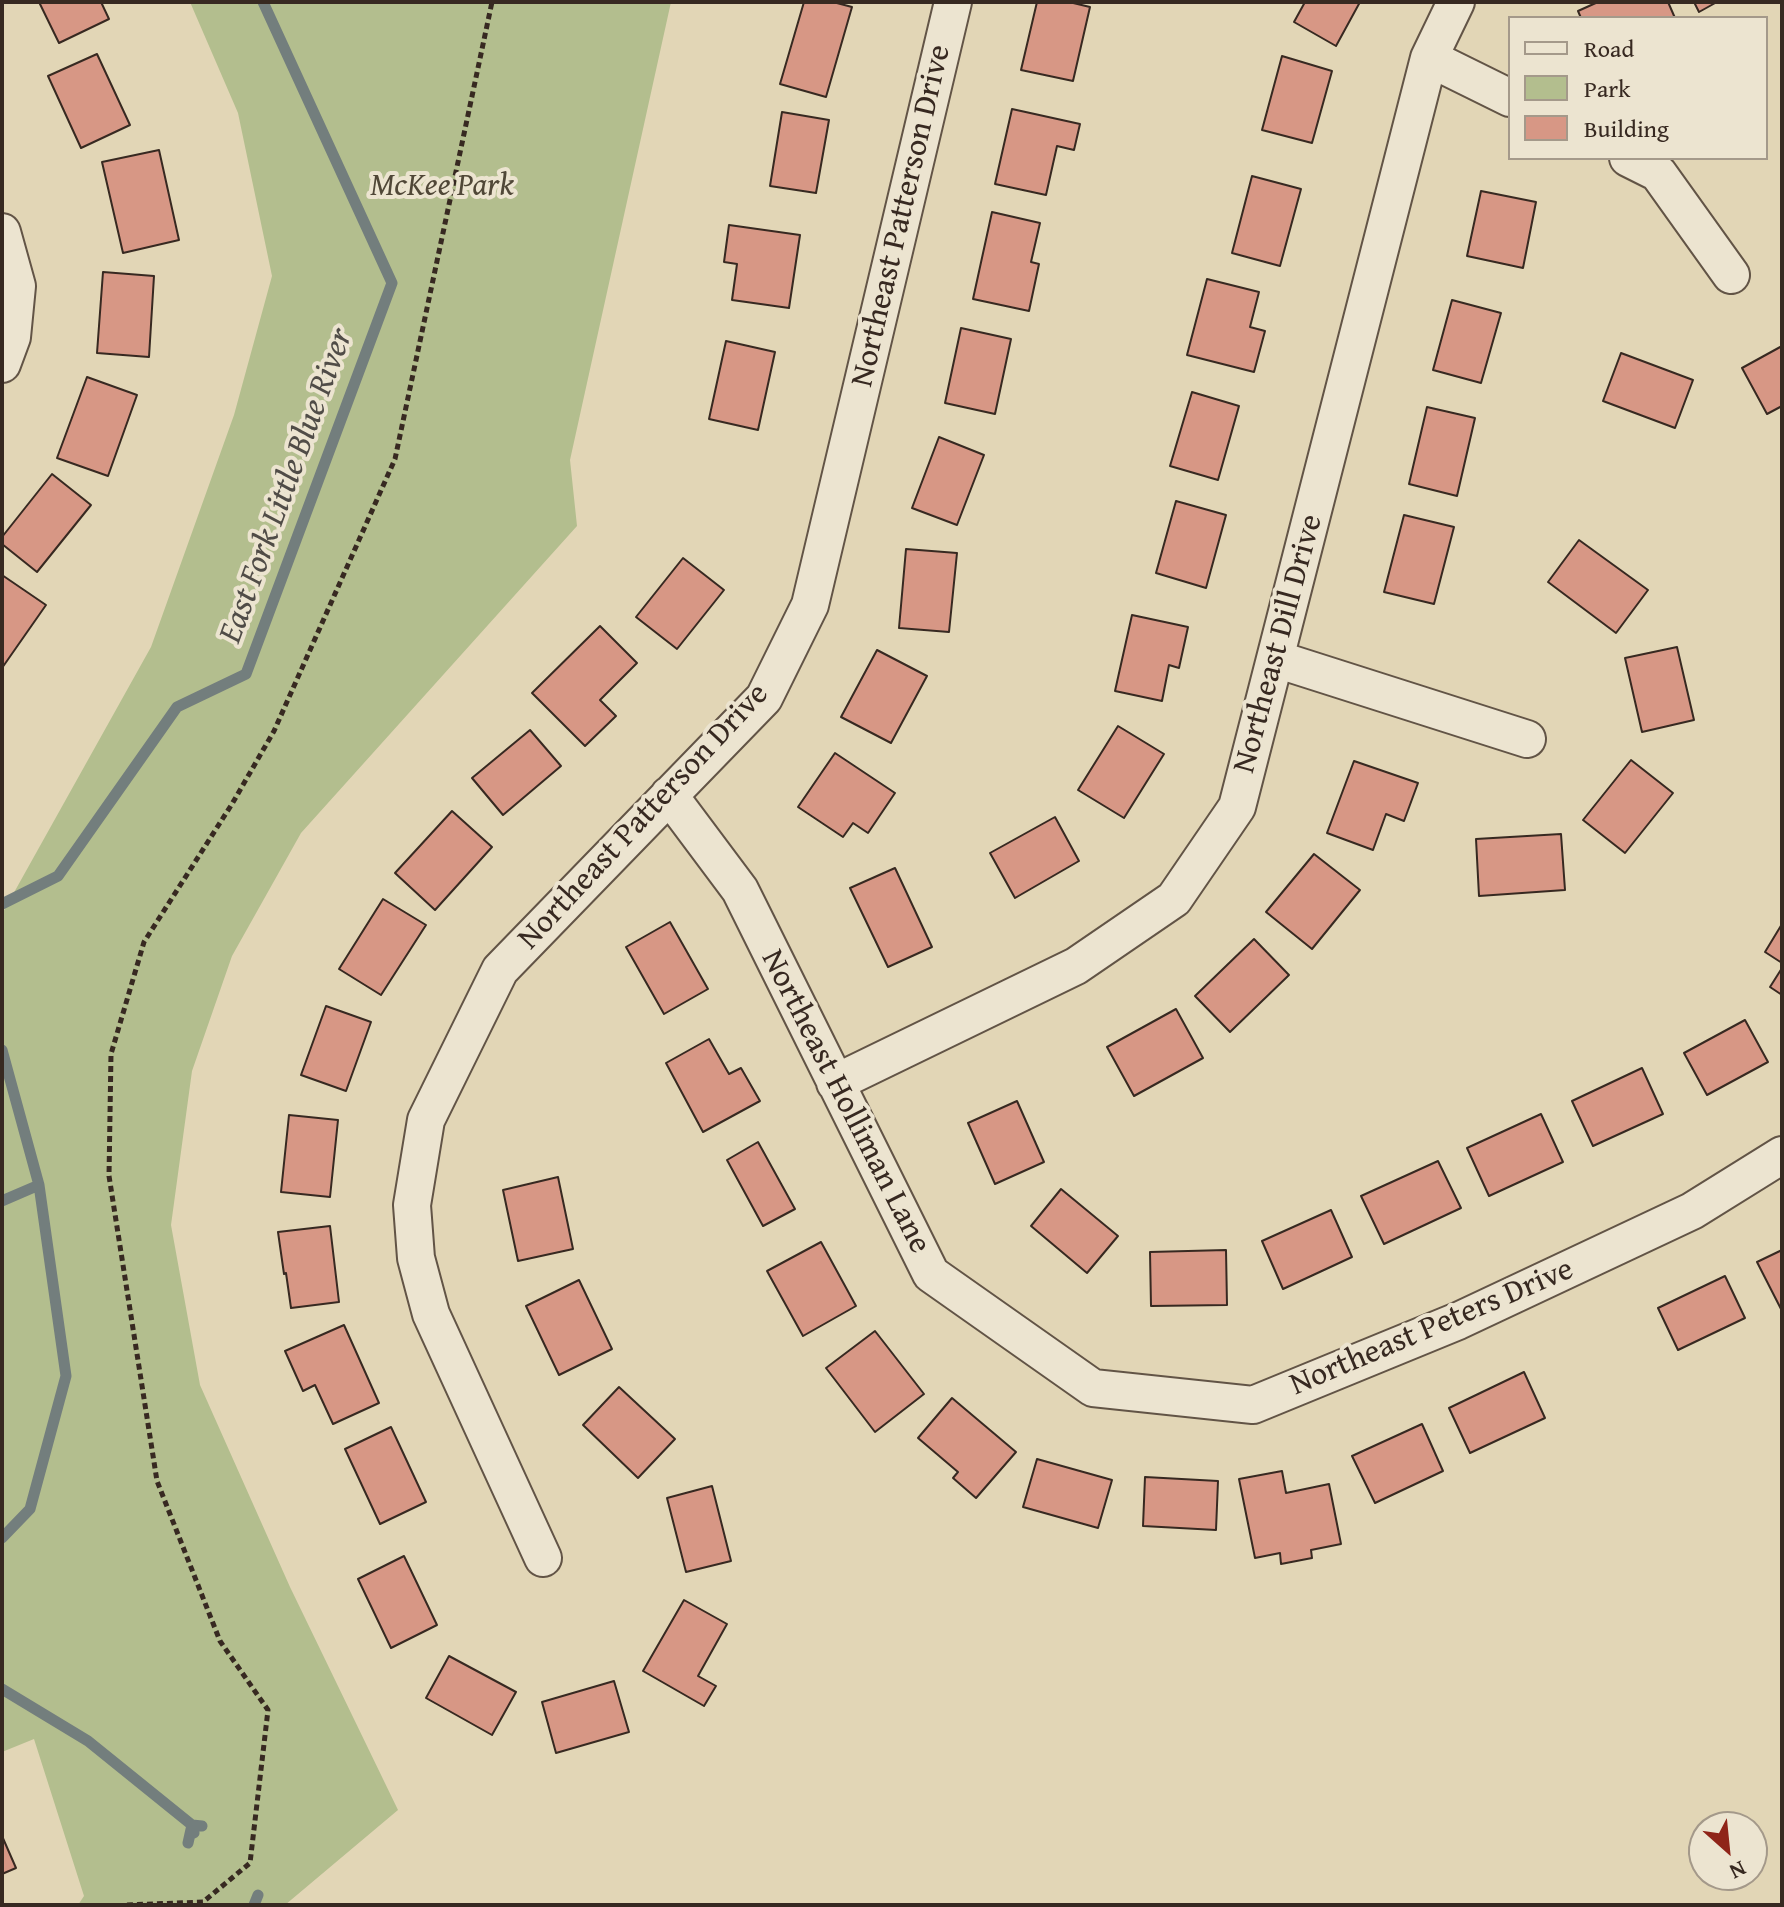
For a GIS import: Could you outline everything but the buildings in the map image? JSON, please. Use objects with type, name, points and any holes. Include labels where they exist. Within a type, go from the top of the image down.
[{"type":"street","name":"Northeast Patterson Drive","points":[[543,1558],[431,1314],[416,1258],[412,1205],[426,1120],[500,970],[764,698],[810,605],[953,2]]},
{"type":"street","name":"Northeast Dill Drive","points":[[835,1083],[1076,966],[1174,899],[1237,807],[1429,58],[1456,2]]},
{"type":"street","points":[[1429,58],[1508,97]]},
{"type":"street","points":[[1632,160],[1658,173],[1731,275]]},
{"type":"street","points":[[2,232],[17,286],[12,337],[2,364]]},
{"type":"street","points":[[1276,659],[1527,739]]},
{"type":"street","name":"Northeast Holliman Lane","points":[[669,795],[740,890],[931,1274],[1063,1368]]},
{"type":"street","name":"Northeast Peters Drive","points":[[1063,1368],[1093,1388],[1253,1405],[1458,1321],[1679,1218],[1782,1155]]},
{"type":"path","points":[[127,1905],[203,1902],[250,1863],[268,1710],[220,1641],[157,1481],[109,1176],[111,1054],[144,942],[232,804],[274,731],[395,459],[492,2]]},
{"type":"green space","name":"McKee Park","points":[[190,2],[671,2],[570,460],[577,526],[301,833],[232,956],[192,1071],[171,1225],[200,1385],[290,1587],[398,1810],[285,1905],[78,1905],[84,1896],[34,1739],[2,1752],[2,914],[151,647],[234,415],[272,276],[238,113]]},
{"type":"waterway","name":"East Fork Little Blue River","points":[[2,904],[58,876],[177,707],[246,674],[392,283],[263,2]]},
{"type":"waterway","name":"East Fork Little Blue River","points":[[2,1050],[39,1185],[66,1376],[30,1509],[2,1538]]},
{"type":"waterway","points":[[2,1201],[39,1185]]},
{"type":"waterway","name":"East Fork Little Blue River","points":[[2,1689],[88,1741],[192,1825],[194,1833]]},
{"type":"waterway","name":"East Fork Little Blue River","points":[[188,1843],[192,1825],[202,1826]]},
{"type":"waterway","name":"East Fork Little Blue River","points":[[254,1905],[258,1895]]}]
